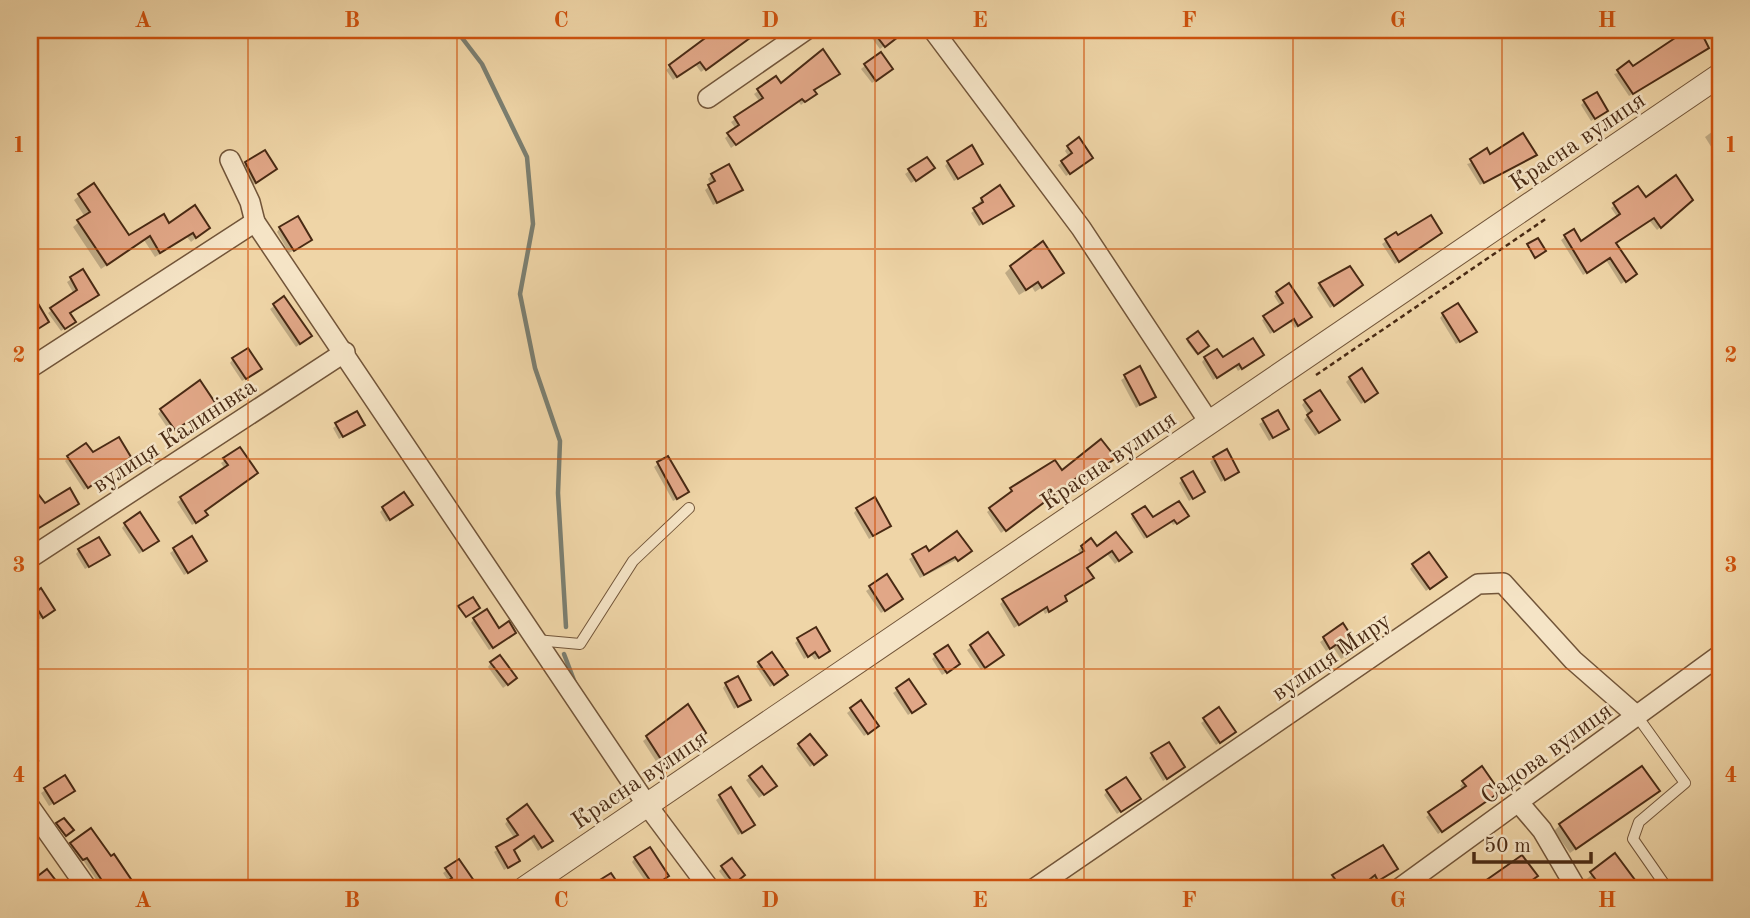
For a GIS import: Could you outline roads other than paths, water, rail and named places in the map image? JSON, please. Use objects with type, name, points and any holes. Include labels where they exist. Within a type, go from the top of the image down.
[{"type":"street","points":[[708,98],[806,30]]},
{"type":"street","points":[[933,30],[1081,229],[1209,422]]},
{"type":"street","name":"Красна вулиця","points":[[525,888],[1720,75]]},
{"type":"street","points":[[230,160],[250,202],[256,222],[647,805],[709,888]]},
{"type":"street","points":[[30,368],[256,222]]},
{"type":"street","name":"вулиця Калинівка","points":[[30,558],[345,352]]},
{"type":"street","name":"вулиця Миру","points":[[1035,888],[1478,584],[1503,583],[1573,660],[1637,716]]},
{"type":"street","name":"Садова вулиця","points":[[1400,888],[1720,655]]},
{"type":"street","points":[[1519,803],[1542,830],[1576,888]]},
{"type":"street","points":[[30,807],[87,888]]},
{"type":"lane","points":[[536,640],[580,644],[633,561],[689,508]]},
{"type":"lane","points":[[1637,716],[1685,783],[1639,821],[1633,839],[1667,888]]},
{"type":"waterway","points":[[456,30],[482,64],[527,157],[533,224],[520,294],[535,368],[560,441],[558,493],[566,627]]},
{"type":"waterway","points":[[564,654],[575,683]]}]
